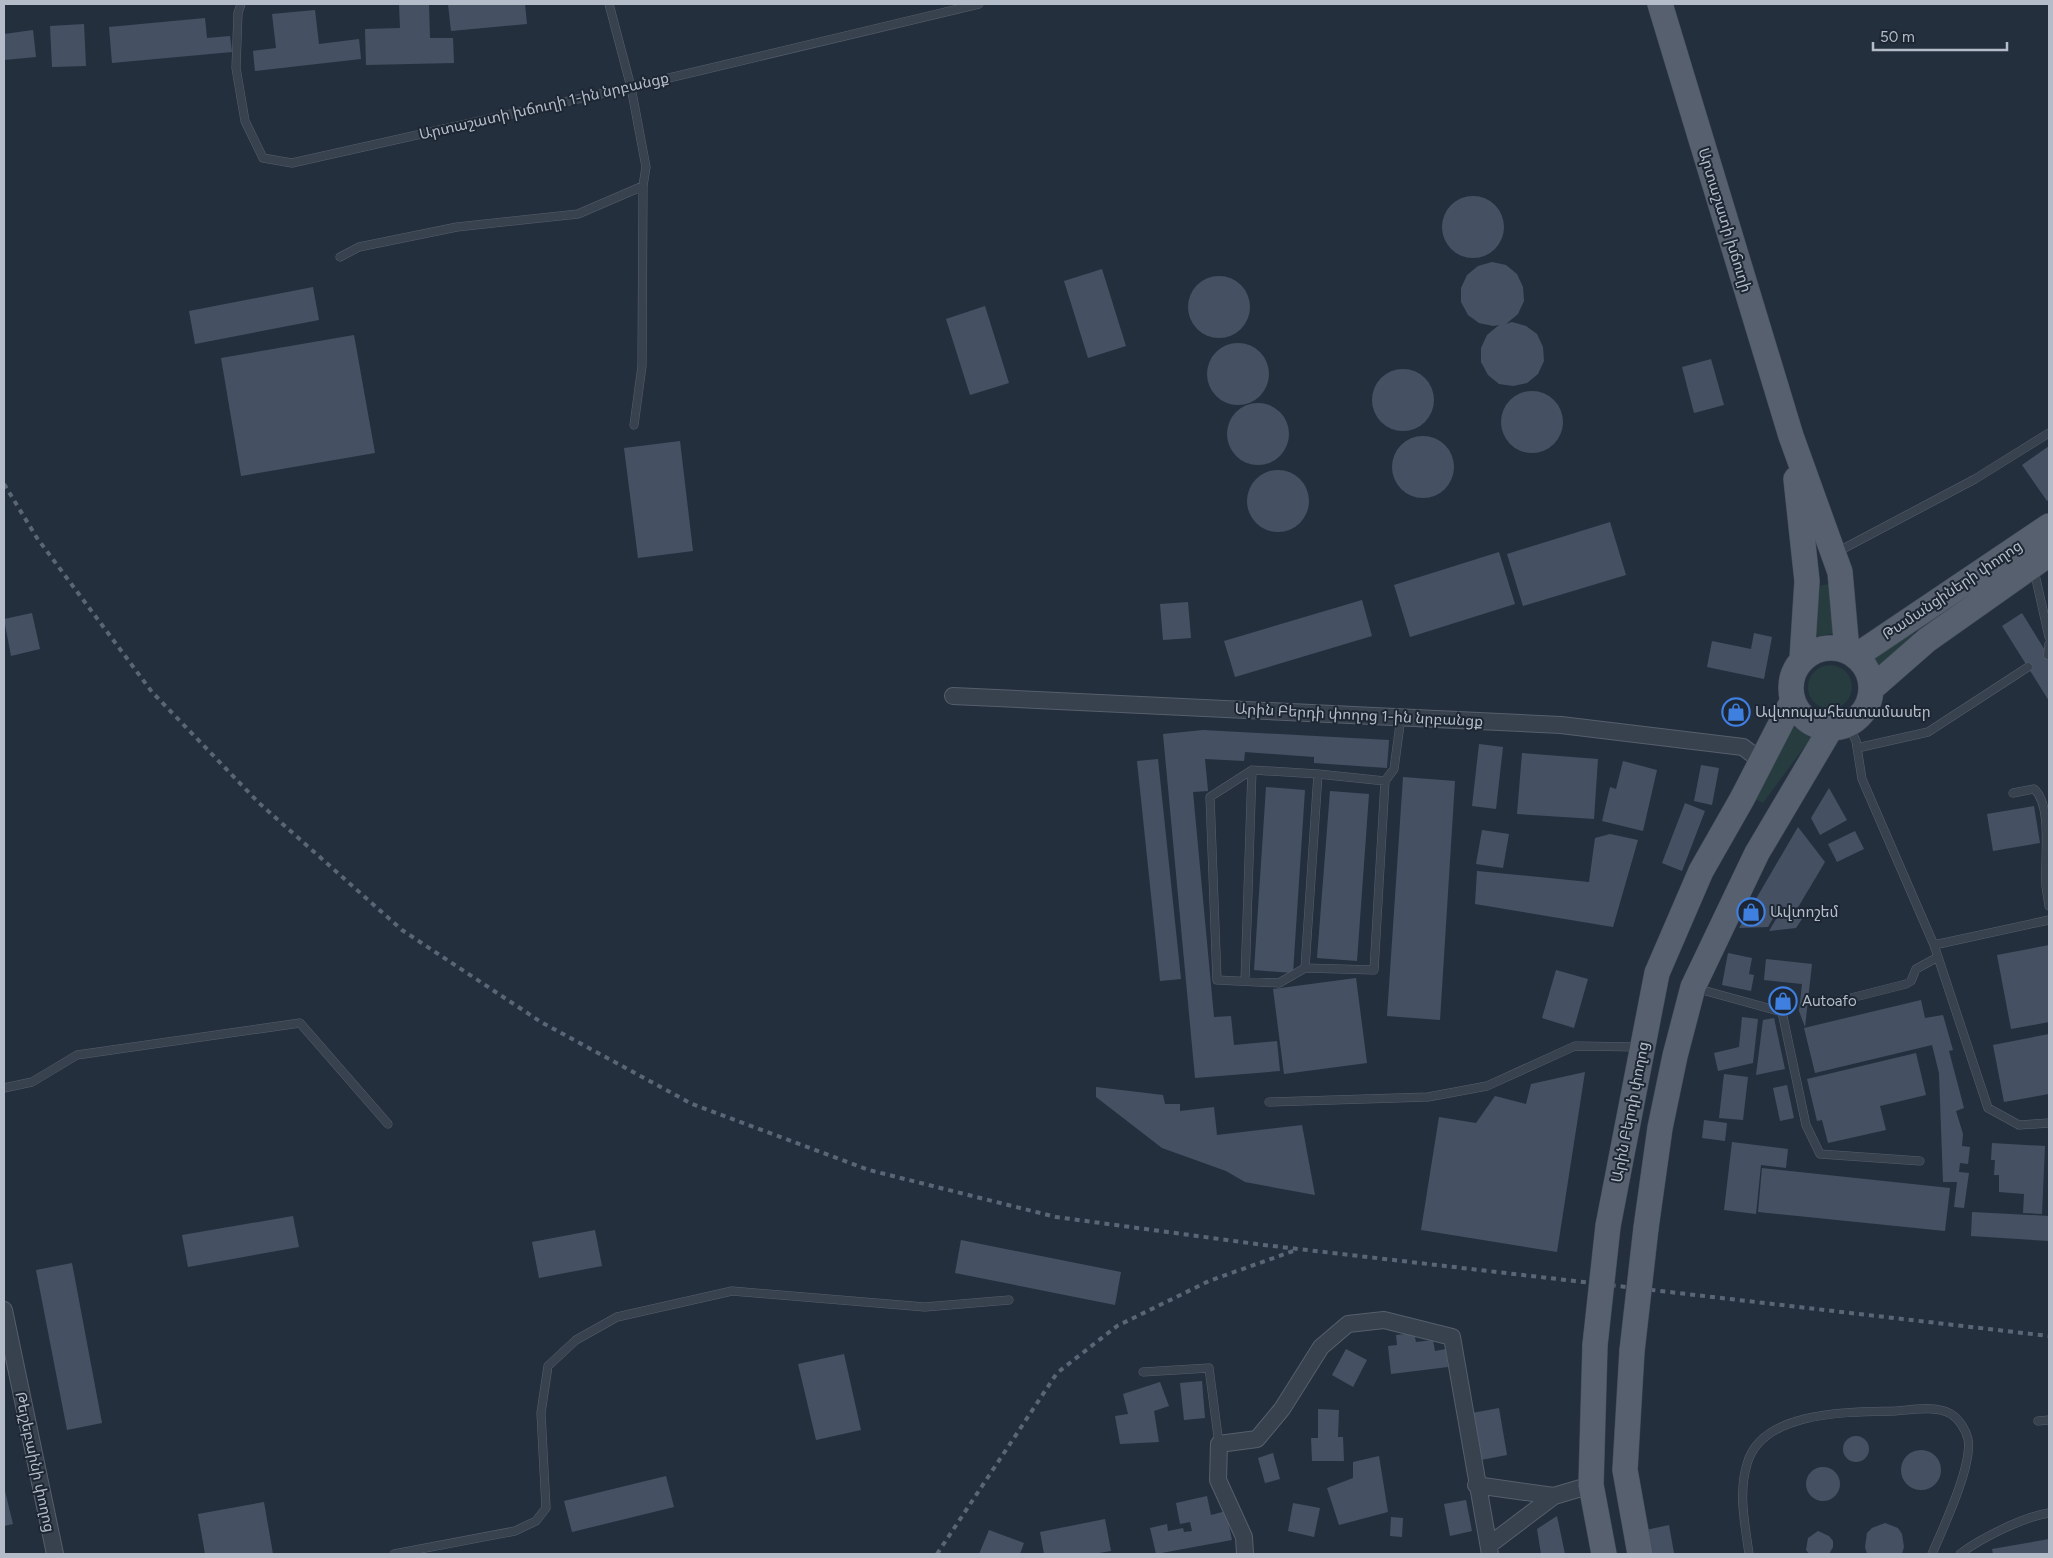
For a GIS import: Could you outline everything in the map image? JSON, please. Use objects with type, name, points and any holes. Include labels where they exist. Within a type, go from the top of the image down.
[{"type":"main road","name":"Արտաշատի խճուղի","points":[[1660,4],[1791,436],[1840,572],[1852,654]]},
{"type":"main road","name":"Արտաշատի խճուղի","points":[[1791,436],[1807,581],[1802,660]]},
{"type":"main road","name":"Թամանցիների փողոց","points":[[1852,654],[2049,526]]},
{"type":"main road","name":"Թամանցիների փողոց","points":[[1840,726],[1863,712],[1871,689],[1927,640],[2041,559]]},
{"type":"main road","points":[[1640,1554],[1625,1470],[1632,1351],[1660,1128],[1675,1056],[1693,987],[1757,853],[1840,726],[1809,721],[1796,708],[1793,700],[1792,677],[1802,660],[1812,652],[1823,648],[1835,648],[1852,654],[1867,671],[1871,689]]},
{"type":"main road","name":"Արին Բերդի փողոց","points":[[1604,1554],[1591,1485],[1595,1345],[1608,1226],[1657,972],[1701,871],[1742,799],[1760,760],[1793,700]]},
{"type":"street","name":"Արին Բերդի փողոց 1-ին նրբանցք","points":[[954,696],[1561,725],[1743,747],[1760,760]]},
{"type":"street","name":"Թեյշեբաինի փողոց","points":[[4,1310],[55,1554]]},
{"type":"street","points":[[1245,1554],[1244,1536],[1218,1480],[1219,1444],[1257,1439],[1282,1408],[1321,1347],[1348,1324],[1384,1320],[1452,1337],[1476,1485],[1490,1550],[1554,1496],[1591,1485]]},
{"type":"street","points":[[1476,1485],[1554,1496]]},
{"type":"lane","name":"Արտաշատի խճուղի 1-ին նրբանցք","points":[[241,4],[238,12],[236,68],[245,120],[263,158],[292,163],[630,87],[979,4]]},
{"type":"lane","points":[[609,4],[630,87],[646,167],[643,186],[642,366],[634,425]]},
{"type":"lane","points":[[340,257],[359,247],[457,227],[578,214],[643,186]]},
{"type":"lane","points":[[1833,554],[1975,479],[2049,433]]},
{"type":"lane","points":[[2041,559],[2049,637]]},
{"type":"lane","points":[[2048,655],[2049,644]]},
{"type":"lane","points":[[1857,748],[1928,732],[2028,667]]},
{"type":"lane","points":[[1385,781],[1252,770],[1210,797],[1217,980],[1279,984],[1305,968],[1374,970],[1385,781],[1394,769],[1401,717]]},
{"type":"lane","points":[[1840,726],[1857,748],[1862,779],[1934,944],[1988,1108],[2019,1125],[2049,1124]]},
{"type":"lane","points":[[1245,981],[1252,770]]},
{"type":"lane","points":[[1305,968],[1318,774]]},
{"type":"lane","points":[[2013,792],[2034,789],[2039,792],[2043,799],[2048,828],[2046,885],[2049,906]]},
{"type":"lane","points":[[1934,944],[2049,920]]},
{"type":"lane","points":[[1839,1001],[1906,984],[1911,980],[1916,969],[1938,957]]},
{"type":"lane","points":[[1693,987],[1782,1012],[1806,1125],[1820,1154],[1920,1161]]},
{"type":"lane","points":[[4,1088],[32,1082],[77,1055],[300,1023],[388,1124]]},
{"type":"lane","points":[[1269,1102],[1428,1097],[1487,1086],[1574,1046],[1643,1047]]},
{"type":"lane","points":[[394,1554],[515,1531],[536,1521],[546,1508],[541,1413],[548,1366],[576,1340],[617,1318],[732,1291],[925,1307],[1009,1300]]},
{"type":"lane","points":[[1143,1372],[1209,1368],[1219,1444]]},
{"type":"lane","points":[[1749,1554],[1742,1497],[1747,1462],[1761,1440],[1786,1425],[1832,1413],[1930,1409],[1951,1414],[1962,1425],[1968,1439],[1967,1461],[1932,1554]]},
{"type":"lane","points":[[2038,1421],[2049,1420]]},
{"type":"lane","points":[[1960,1554],[1970,1546],[2018,1522],[2049,1513]]},
{"type":"green space","points":[[1832,583],[1838,633],[1813,637],[1815,587]]},
{"type":"green space","points":[[1911,628],[1916,636],[1881,669],[1872,653]]},
{"type":"green space","points":[[1830,665],[1842,669],[1848,675],[1852,687],[1848,699],[1842,705],[1830,709],[1818,705],[1812,699],[1808,687],[1812,675],[1818,669]]},
{"type":"green space","points":[[1790,724],[1811,738],[1763,803],[1755,799]]},
{"type":"building","points":[[399,4],[429,4],[430,38],[453,38],[454,63],[366,65],[365,29],[400,28]]},
{"type":"building","points":[[448,4],[525,4],[527,24],[451,31]]},
{"type":"building","points":[[315,10],[319,44],[359,39],[361,59],[255,71],[253,51],[276,48],[272,14]]},
{"type":"building","points":[[205,18],[207,38],[230,36],[232,52],[112,63],[109,27]]},
{"type":"building","points":[[84,24],[86,66],[52,67],[50,26]]},
{"type":"building","points":[[33,30],[36,57],[4,60],[4,34]]},
{"type":"building","points":[[1467,196],[1479,196],[1495,205],[1502,215],[1504,227],[1502,239],[1495,249],[1479,258],[1467,258],[1456,253],[1447,244],[1442,233],[1442,221],[1447,210],[1456,201]]},
{"type":"building","points":[[1492,262],[1506,265],[1517,274],[1523,287],[1524,301],[1518,314],[1506,324],[1512,322],[1526,326],[1537,334],[1543,347],[1544,361],[1538,374],[1527,383],[1513,386],[1499,384],[1488,375],[1481,362],[1481,348],[1487,335],[1499,325],[1493,326],[1479,323],[1468,315],[1461,302],[1461,288],[1467,275],[1478,266]]},
{"type":"building","points":[[1102,269],[1126,346],[1088,358],[1064,281]]},
{"type":"building","points":[[1213,276],[1225,276],[1241,285],[1248,295],[1250,307],[1248,319],[1241,329],[1225,338],[1213,338],[1202,333],[1193,324],[1188,313],[1188,301],[1193,290],[1202,281]]},
{"type":"building","points":[[313,287],[319,320],[195,344],[189,311]]},
{"type":"building","points":[[985,306],[1009,383],[970,395],[946,319]]},
{"type":"building","points":[[354,335],[375,453],[241,476],[221,358]]},
{"type":"building","points":[[1232,343],[1244,343],[1260,352],[1267,362],[1269,374],[1267,386],[1260,396],[1244,405],[1232,405],[1221,400],[1212,391],[1207,380],[1207,368],[1212,357],[1221,348]]},
{"type":"building","points":[[1711,359],[1724,405],[1694,413],[1682,367]]},
{"type":"building","points":[[1397,369],[1409,369],[1425,378],[1432,388],[1434,400],[1432,412],[1425,422],[1409,431],[1397,431],[1386,426],[1377,417],[1372,406],[1372,394],[1377,383],[1386,374]]},
{"type":"building","points":[[1526,391],[1538,391],[1554,400],[1561,410],[1563,422],[1561,434],[1554,444],[1538,453],[1526,453],[1515,448],[1506,439],[1501,428],[1501,416],[1506,405],[1515,396]]},
{"type":"building","points":[[1252,403],[1264,403],[1280,412],[1287,422],[1289,434],[1287,446],[1280,456],[1264,465],[1252,465],[1241,460],[1232,451],[1227,440],[1227,428],[1232,417],[1241,408]]},
{"type":"building","points":[[1417,436],[1429,436],[1445,445],[1452,455],[1454,467],[1452,479],[1445,489],[1429,498],[1417,498],[1406,493],[1397,484],[1392,473],[1392,461],[1397,450],[1406,441]]},
{"type":"building","points":[[680,441],[693,551],[638,558],[624,448]]},
{"type":"building","points":[[2049,446],[2049,499],[2047,501],[2022,465]]},
{"type":"building","points":[[1272,470],[1284,470],[1300,479],[1307,489],[1309,501],[1307,513],[1300,523],[1284,532],[1272,532],[1261,527],[1252,518],[1247,507],[1247,495],[1252,484],[1261,475]]},
{"type":"building","points":[[1610,522],[1626,575],[1523,606],[1507,554]]},
{"type":"building","points":[[1499,552],[1515,604],[1410,637],[1394,585]]},
{"type":"building","points":[[1362,600],[1372,636],[1235,677],[1224,641]]},
{"type":"building","points":[[1188,602],[1191,638],[1163,640],[1160,604]]},
{"type":"building","points":[[32,613],[40,649],[11,656],[4,619]]},
{"type":"building","points":[[2022,613],[2049,657],[2049,701],[2002,626]]},
{"type":"building","points":[[1754,633],[1772,637],[1764,679],[1707,667],[1712,641],[1751,649]]},
{"type":"building","points":[[1203,730],[1389,740],[1387,768],[1314,763],[1314,757],[1245,752],[1244,761],[1205,759],[1208,791],[1193,792],[1214,1017],[1231,1016],[1234,1045],[1277,1041],[1280,1071],[1195,1078],[1163,734]]},
{"type":"building","points":[[1479,744],[1503,747],[1496,809],[1472,806]]},
{"type":"building","points":[[1522,753],[1598,759],[1594,819],[1517,814]]},
{"type":"building","points":[[1158,759],[1181,979],[1160,981],[1137,761]]},
{"type":"building","points":[[1623,761],[1657,770],[1643,831],[1602,821],[1610,787],[1616,789]]},
{"type":"building","points":[[1701,765],[1719,768],[1712,805],[1694,801]]},
{"type":"building","points":[[1403,777],[1455,781],[1440,1020],[1387,1016]]},
{"type":"building","points":[[1266,787],[1305,790],[1293,973],[1254,970]]},
{"type":"building","points":[[1829,788],[1847,820],[1820,835],[1811,818]]},
{"type":"building","points":[[1330,791],[1369,794],[1357,961],[1317,958]]},
{"type":"building","points":[[1685,803],[1705,811],[1682,871],[1662,863]]},
{"type":"building","points":[[2034,806],[2040,843],[1993,851],[1987,814]]},
{"type":"building","points":[[1798,827],[1825,862],[1794,914],[1802,919],[1796,928],[1769,931],[1783,907],[1781,905],[1768,927],[1739,928]]},
{"type":"building","points":[[1482,830],[1509,834],[1503,868],[1476,864]]},
{"type":"building","points":[[1855,831],[1864,849],[1837,862],[1828,844]]},
{"type":"building","points":[[1610,834],[1638,840],[1613,927],[1475,904],[1477,871],[1589,882],[1595,838]]},
{"type":"building","points":[[2049,945],[2049,1022],[2011,1029],[1997,955]]},
{"type":"building","points":[[1728,953],[1752,958],[1749,974],[1754,975],[1751,991],[1722,985]]},
{"type":"building","points":[[1766,959],[1812,964],[1805,1027],[1799,1011],[1802,984],[1764,980]]},
{"type":"building","points":[[1556,970],[1588,979],[1574,1028],[1542,1018]]},
{"type":"building","points":[[1356,978],[1367,1063],[1284,1074],[1273,989]]},
{"type":"building","points":[[1921,1000],[1925,1018],[1943,1015],[1953,1050],[1949,1051],[1964,1108],[1956,1111],[1963,1134],[1962,1146],[1970,1147],[1968,1164],[1960,1163],[1959,1172],[1969,1173],[1964,1208],[1954,1207],[1957,1182],[1943,1182],[1939,1073],[1932,1045],[1815,1073],[1804,1028]]},
{"type":"building","points":[[1742,1017],[1758,1019],[1753,1063],[1718,1071],[1714,1053],[1739,1047]]},
{"type":"building","points":[[1774,1018],[1785,1069],[1756,1075],[1763,1020]]},
{"type":"building","points":[[2049,1034],[2049,1094],[2004,1102],[1993,1045]]},
{"type":"building","points":[[1916,1053],[1926,1095],[1880,1106],[1886,1130],[1828,1143],[1822,1120],[1817,1121],[1807,1079]]},
{"type":"building","points":[[1585,1072],[1557,1252],[1421,1230],[1439,1117],[1476,1123],[1495,1096],[1526,1104],[1531,1084]]},
{"type":"building","points":[[1724,1074],[1748,1077],[1743,1120],[1719,1118]]},
{"type":"building","points":[[1787,1085],[1794,1118],[1780,1121],[1773,1088]]},
{"type":"building","points":[[1096,1087],[1163,1095],[1165,1104],[1180,1104],[1180,1111],[1214,1107],[1217,1135],[1302,1125],[1315,1195],[1245,1182],[1226,1171],[1162,1148],[1096,1097]]},
{"type":"building","points":[[1704,1120],[1727,1123],[1725,1141],[1702,1138]]},
{"type":"building","points":[[1732,1142],[1788,1149],[1786,1168],[1761,1165],[1756,1214],[1724,1210]]},
{"type":"building","points":[[1992,1143],[2045,1146],[2042,1214],[2023,1213],[2024,1194],[1999,1192],[1999,1175],[1994,1175],[1995,1160],[1991,1160]]},
{"type":"building","points":[[1762,1168],[1950,1188],[1945,1231],[1758,1212]]},
{"type":"building","points":[[1972,1212],[2049,1216],[2049,1241],[1971,1236]]},
{"type":"building","points":[[293,1216],[299,1247],[188,1267],[182,1235]]},
{"type":"building","points":[[595,1230],[602,1266],[539,1278],[532,1242]]},
{"type":"building","points":[[961,1240],[1121,1272],[1115,1305],[955,1273]]},
{"type":"building","points":[[72,1263],[102,1423],[67,1430],[36,1270]]},
{"type":"building","points":[[1414,1333],[1416,1342],[1433,1340],[1435,1351],[1446,1349],[1448,1367],[1391,1374],[1388,1346],[1397,1345],[1396,1335]]},
{"type":"building","points":[[1346,1349],[1367,1360],[1353,1387],[1332,1375]]},
{"type":"building","points":[[844,1354],[861,1430],[816,1440],[798,1364]]},
{"type":"building","points":[[1202,1381],[1205,1418],[1184,1420],[1180,1383]]},
{"type":"building","points":[[1160,1382],[1169,1406],[1154,1411],[1159,1442],[1120,1444],[1115,1416],[1128,1414],[1123,1394]]},
{"type":"building","points":[[1499,1408],[1507,1455],[1481,1460],[1472,1413]]},
{"type":"building","points":[[1318,1409],[1339,1410],[1338,1437],[1343,1437],[1344,1461],[1312,1461],[1311,1438],[1318,1438]]},
{"type":"building","points":[[1856,1436],[1865,1440],[1869,1449],[1865,1458],[1856,1462],[1847,1458],[1843,1449],[1847,1440]]},
{"type":"building","points":[[1925,1450],[1932,1453],[1938,1459],[1941,1470],[1940,1478],[1932,1487],[1925,1490],[1917,1490],[1910,1487],[1902,1478],[1901,1466],[1904,1459],[1913,1451]]},
{"type":"building","points":[[1273,1453],[1280,1479],[1265,1483],[1258,1458]]},
{"type":"building","points":[[1379,1456],[1388,1512],[1339,1525],[1327,1488],[1353,1478],[1353,1462]]},
{"type":"building","points":[[1823,1467],[1830,1468],[1835,1472],[1839,1477],[1839,1491],[1835,1496],[1830,1500],[1823,1501],[1816,1500],[1811,1496],[1807,1491],[1806,1484],[1807,1477],[1811,1472],[1816,1468]]},
{"type":"building","points":[[666,1476],[674,1507],[572,1532],[564,1501]]},
{"type":"building","points":[[4,1487],[13,1524],[4,1526]]},
{"type":"building","points":[[1207,1496],[1211,1515],[1226,1511],[1232,1540],[1156,1554],[1150,1528],[1167,1524],[1168,1531],[1183,1528],[1184,1532],[1192,1531],[1190,1522],[1180,1524],[1176,1503]]},
{"type":"building","points":[[1466,1500],[1472,1531],[1450,1536],[1444,1504]]},
{"type":"building","points":[[264,1502],[273,1554],[205,1554],[198,1514]]},
{"type":"building","points":[[1293,1503],[1320,1508],[1314,1537],[1288,1531]]},
{"type":"building","points":[[1557,1516],[1565,1554],[1541,1554],[1537,1529]]},
{"type":"building","points":[[1391,1517],[1403,1518],[1402,1537],[1390,1536]]},
{"type":"building","points":[[1105,1519],[1111,1551],[1093,1554],[1044,1554],[1040,1532]]},
{"type":"building","points":[[1885,1523],[1898,1528],[1902,1534],[1904,1547],[1902,1554],[1867,1554],[1865,1547],[1867,1533],[1872,1528]]},
{"type":"building","points":[[1669,1525],[1674,1553],[1650,1554],[1646,1530]]},
{"type":"building","points":[[989,1530],[1024,1543],[1020,1554],[979,1554]]},
{"type":"building","points":[[1818,1531],[1829,1536],[1833,1541],[1833,1547],[1829,1554],[1809,1554],[1806,1550],[1808,1538]]},
{"type":"building","points":[[2049,1539],[2049,1554],[1993,1554],[1992,1549]]},
{"type":"railway","points":[[4,484],[37,538],[152,692],[259,803],[402,930],[541,1022],[692,1104],[869,1170],[1056,1217],[1264,1245],[2049,1336]]},
{"type":"railway","points":[[937,1554],[1057,1373],[1117,1326],[1209,1281],[1296,1250]]},
{"type":"place","name":"Ավտոպահեստամասեր","points":[[1736,712]]},
{"type":"place","name":"Ավտոշեմ","points":[[1751,912]]},
{"type":"place","name":"Autoafo","points":[[1783,1001]]}]
